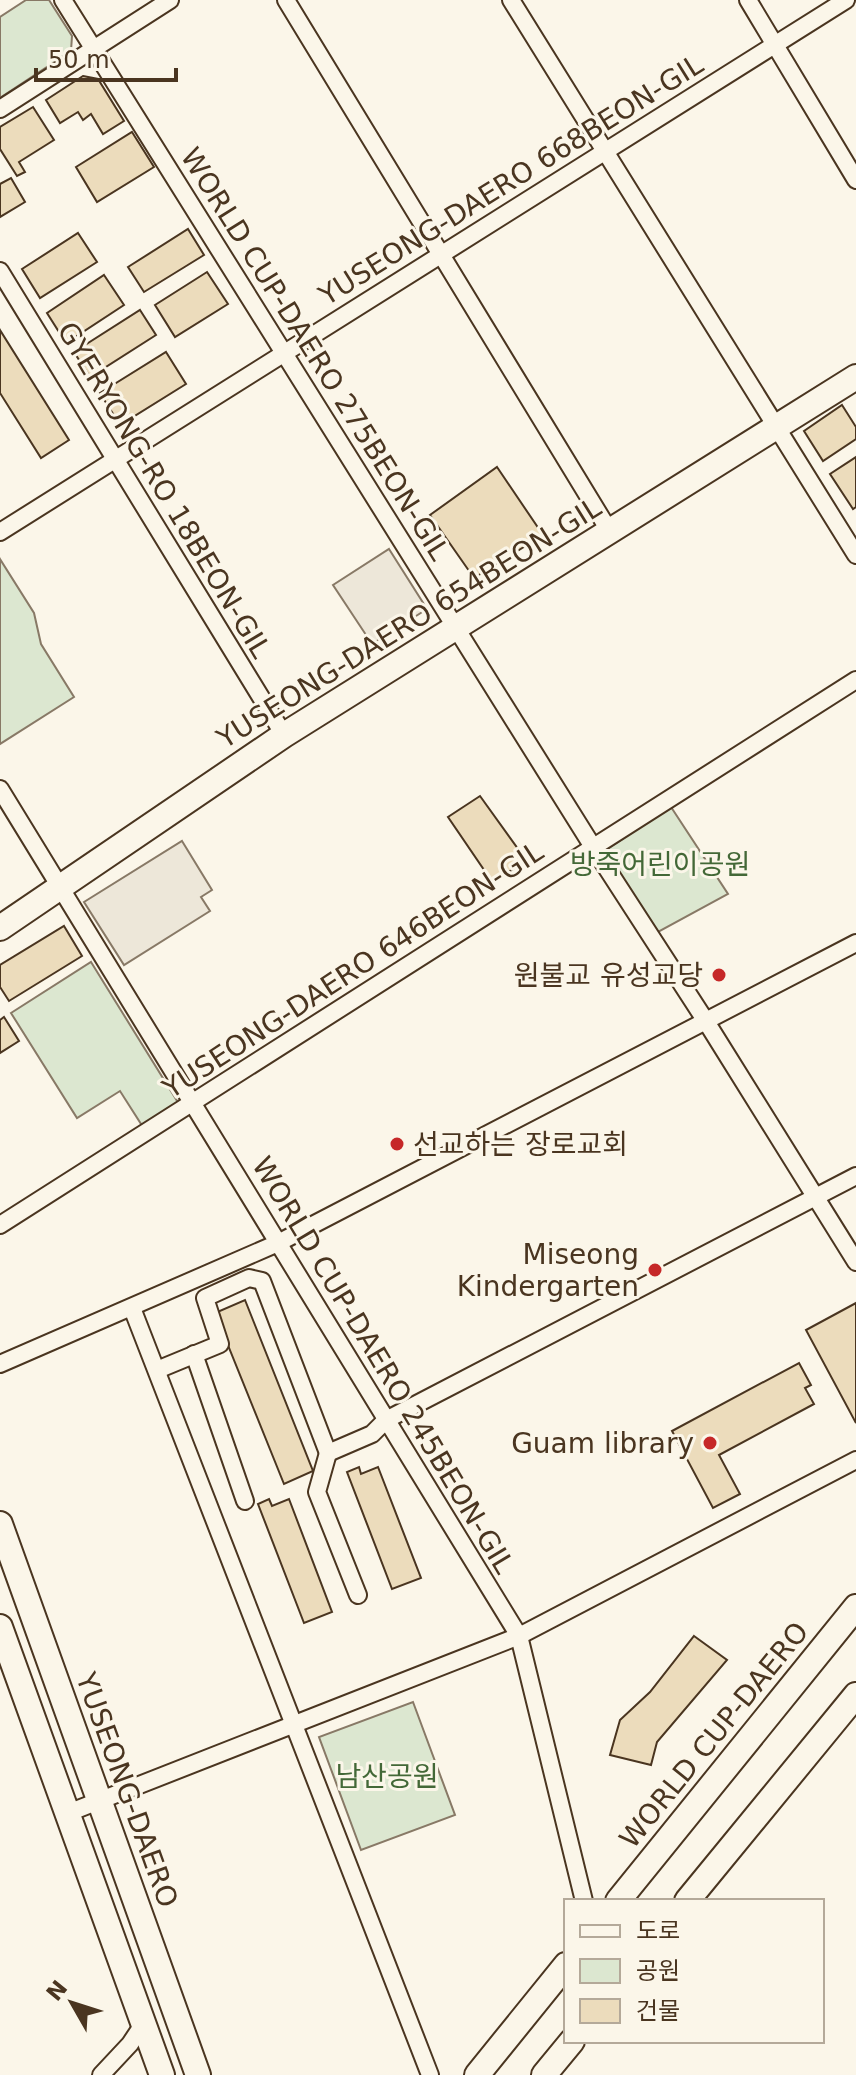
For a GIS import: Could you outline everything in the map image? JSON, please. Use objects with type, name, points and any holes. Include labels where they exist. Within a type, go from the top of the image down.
[{"type":"street","name":"WORLD CUP-DAERO 275BEON-GIL","points":[[63,0],[856,1262]]},
{"type":"street","points":[[0,109],[170,0]]},
{"type":"street","points":[[286,0],[610,532]]},
{"type":"street","points":[[511,0],[856,555]]},
{"type":"street","points":[[748,0],[856,180]]},
{"type":"street","name":"YUSEONG-DAERO 668BEON-GIL","points":[[0,532],[846,0]]},
{"type":"street","name":"GYERYONG-RO 18BEON-GIL","points":[[0,271],[284,735]]},
{"type":"street","name":"YUSEONG-DAERO 654BEON-GIL","points":[[0,928],[284,735],[856,377]]},
{"type":"street","name":"YUSEONG-DAERO 646BEON-GIL","points":[[0,1225],[856,680]]},
{"type":"street","name":"WORLD CUP-DAERO 245BEON-GIL","points":[[0,789],[519,1636],[584,1899]]},
{"type":"street","points":[[0,1364],[278,1243],[856,943]]},
{"type":"street","points":[[328,1453],[372,1434],[386,1420],[856,1176]]},
{"type":"street","points":[[157,1370],[220,1344],[205,1298],[249,1278],[262,1281],[328,1453],[317,1492],[358,1595]]},
{"type":"street","points":[[132,1308],[430,2075]]},
{"type":"street","points":[[194,1354],[245,1501]]},
{"type":"street","points":[[68,1813],[519,1636],[856,1460]]},
{"type":"street","name":"YUSEONG-DAERO","points":[[0,1524],[198,2075]]},
{"type":"street","name":"WORLD CUP-DAERO","points":[[620,1899],[856,1607]]},
{"type":"street","points":[[0,1627],[162,2075]]},
{"type":"street","points":[[689,1899],[856,1695]]},
{"type":"street","points":[[477,2075],[564,1967]]},
{"type":"street","points":[[101,2075],[130,2044],[144,2023]]},
{"type":"street","points":[[544,2075],[570,2043]]},
{"type":"green space","points":[[26,0],[49,0],[72,36],[71,51],[0,98],[0,17]]},
{"type":"green space","points":[[0,559],[34,613],[41,644],[74,697],[0,744]]},
{"type":"green space","name":"방죽어린이공원","points":[[671,807],[728,894],[658,932],[601,853]]},
{"type":"green space","points":[[91,962],[179,1104],[143,1127],[120,1091],[77,1118],[11,1013]]},
{"type":"green space","name":"남산공원","points":[[413,1702],[455,1815],[361,1850],[319,1737]]},
{"type":"shaded area","points":[[389,549],[427,609],[372,644],[333,585]]},
{"type":"shaded area","points":[[182,841],[212,890],[201,897],[210,911],[124,965],[84,902]]},
{"type":"building","points":[[83,76],[98,79],[124,121],[103,134],[91,114],[83,120],[78,112],[60,123],[46,100]]},
{"type":"building","points":[[33,107],[54,140],[19,162],[25,172],[17,176],[0,149],[0,127]]},
{"type":"building","points":[[132,132],[154,167],[97,202],[76,167]]},
{"type":"building","points":[[11,178],[25,202],[0,217],[0,184]]},
{"type":"building","points":[[188,229],[204,255],[144,292],[128,267]]},
{"type":"building","points":[[78,233],[97,262],[40,298],[22,269]]},
{"type":"building","points":[[207,272],[228,304],[175,337],[155,305]]},
{"type":"building","points":[[104,275],[124,305],[66,343],[47,313]]},
{"type":"building","points":[[140,310],[156,335],[90,377],[74,352]]},
{"type":"building","points":[[0,330],[69,440],[41,458],[0,393]]},
{"type":"building","points":[[166,352],[186,384],[120,425],[100,393]]},
{"type":"building","points":[[842,405],[856,427],[856,439],[823,461],[804,431]]},
{"type":"building","points":[[856,457],[856,507],[853,509],[830,474]]},
{"type":"building","points":[[497,467],[543,535],[474,578],[430,515]]},
{"type":"building","points":[[480,796],[526,860],[493,883],[448,817]]},
{"type":"building","points":[[64,926],[82,956],[9,1001],[0,987],[0,965]]},
{"type":"building","points":[[4,1017],[19,1041],[0,1053],[0,1020]]},
{"type":"building","points":[[245,1300],[313,1471],[284,1484],[215,1313]]},
{"type":"building","points":[[856,1303],[856,1423],[806,1330]]},
{"type":"building","name":"Guam library","points":[[799,1363],[811,1385],[805,1388],[814,1404],[719,1455],[740,1494],[713,1508],[672,1431]]},
{"type":"building","points":[[359,1467],[361,1474],[378,1467],[421,1578],[392,1589],[347,1472]]},
{"type":"building","points":[[269,1499],[272,1506],[289,1499],[332,1612],[304,1623],[258,1504]]},
{"type":"building","points":[[694,1636],[727,1660],[657,1742],[651,1765],[610,1755],[620,1720],[650,1692]]},
{"type":"place","name":"원불교 유성교당","points":[[719,975]]},
{"type":"place","name":"선교하는 장로교회","points":[[397,1144]]},
{"type":"place","name":"Miseong Kindergarten","points":[[655,1270]]},
{"type":"place","name":"Guam library","points":[[710,1443]]}]
